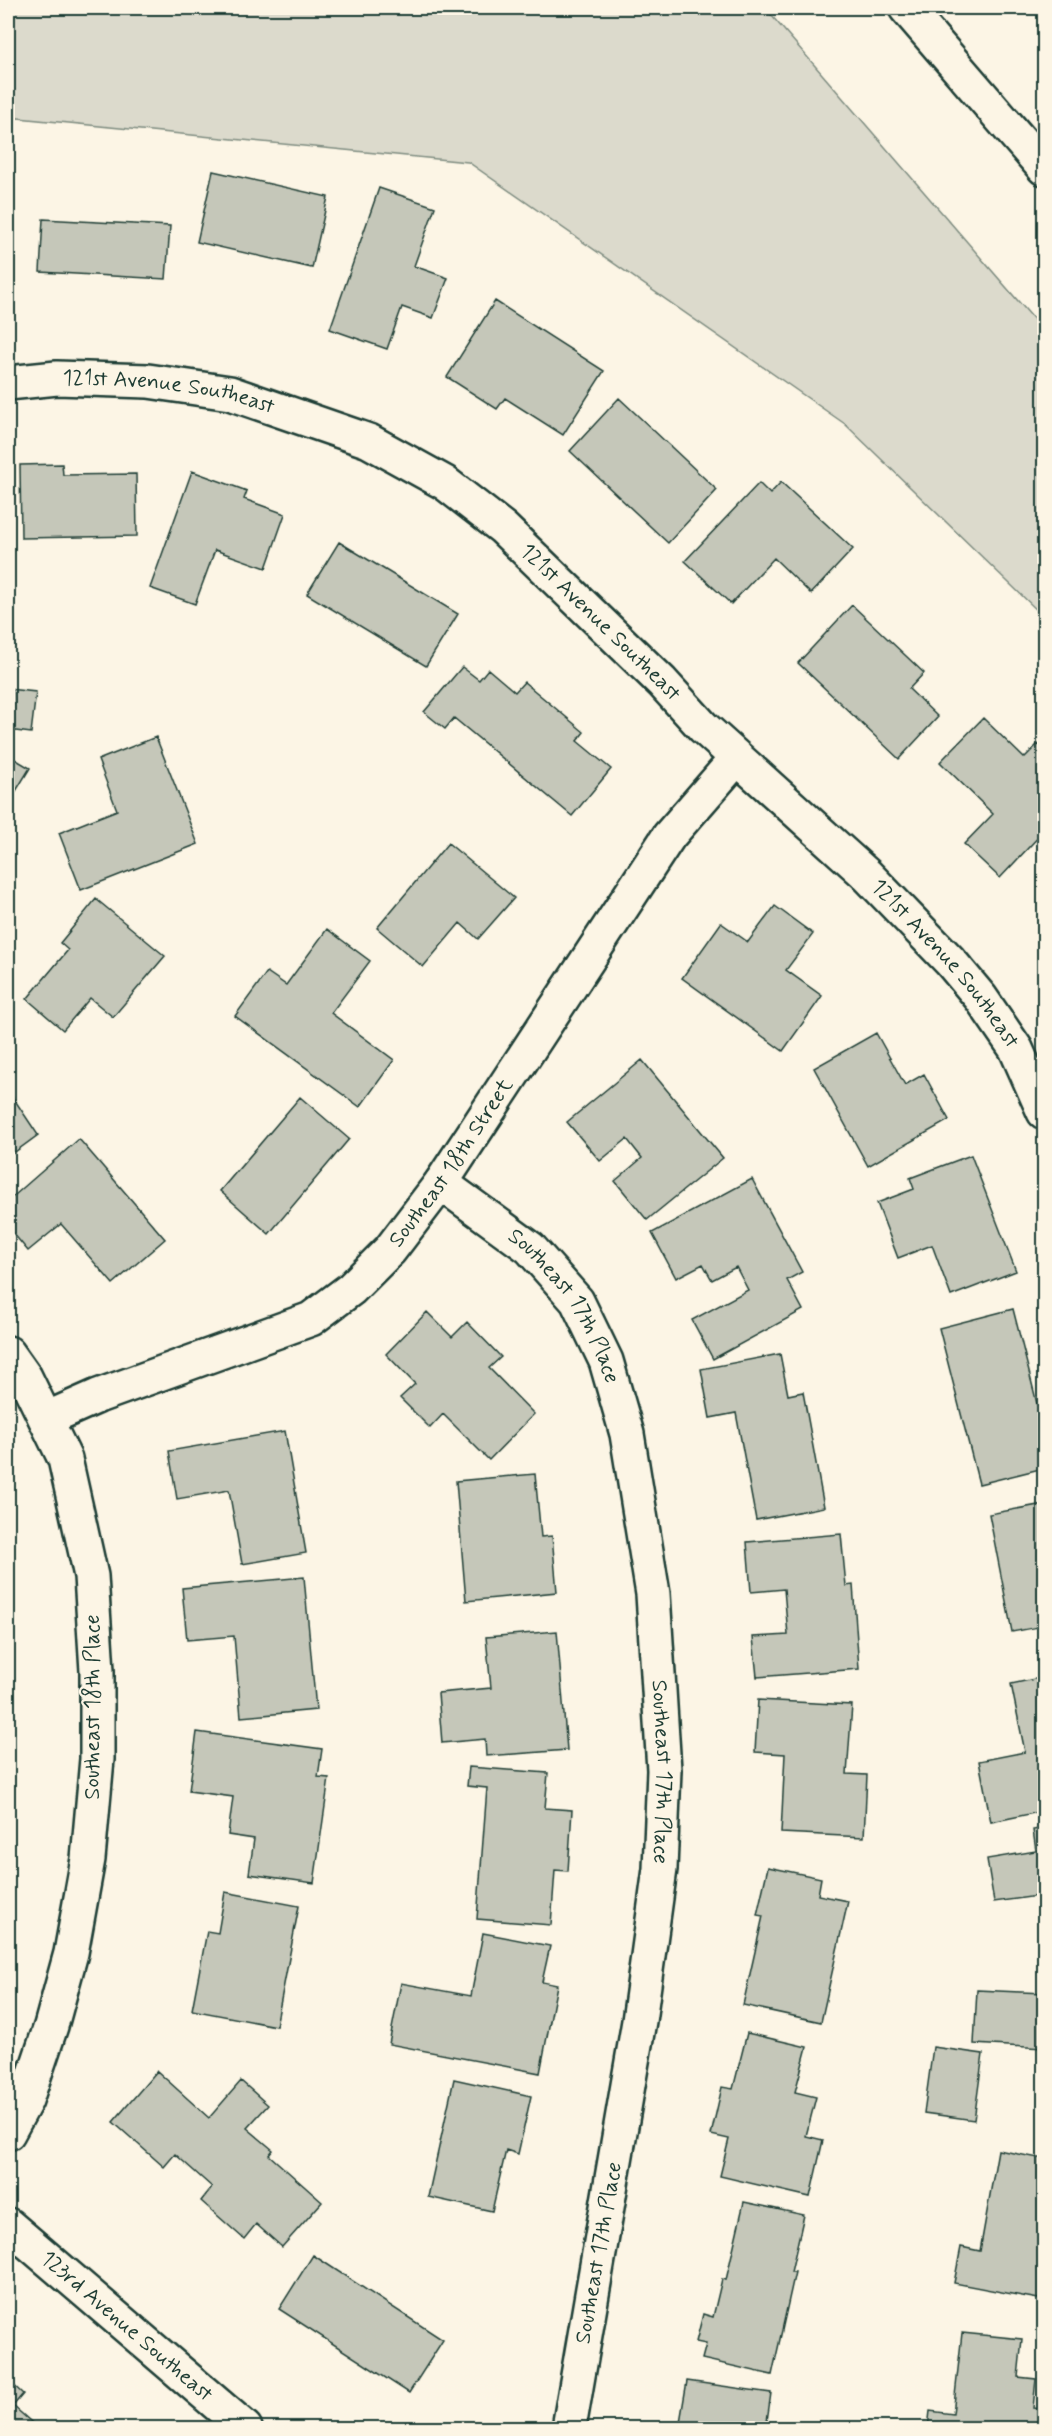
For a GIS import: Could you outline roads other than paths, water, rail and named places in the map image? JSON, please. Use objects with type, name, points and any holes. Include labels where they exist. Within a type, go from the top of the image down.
[{"type":"main road","points":[[906,8],[1044,168]]},
{"type":"main road","name":"121st Avenue Southeast","points":[[8,382],[57,378],[148,381],[230,393],[369,441],[445,483],[503,528],[663,682],[703,727],[736,759],[867,874],[950,961],[981,998],[1016,1049],[1044,1112]]},
{"type":"main road","name":"Southeast 18th Street","points":[[46,1419],[98,1396],[311,1319],[351,1289],[390,1250],[441,1183],[669,836],[736,759]]},
{"type":"main road","name":"Southeast 17th Place","points":[[441,1183],[530,1248],[577,1301],[606,1361],[627,1434],[653,1594],[664,1770],[660,1869],[639,2021],[569,2428]]},
{"type":"main road","name":"Southeast 18th Place","points":[[8,1353],[25,1377],[65,1459],[91,1576],[97,1671],[97,1759],[88,1858],[71,1953],[51,2026],[26,2100],[8,2133]]},
{"type":"main road","name":"123rd Avenue Southeast","points":[[8,2225],[245,2428]]}]
